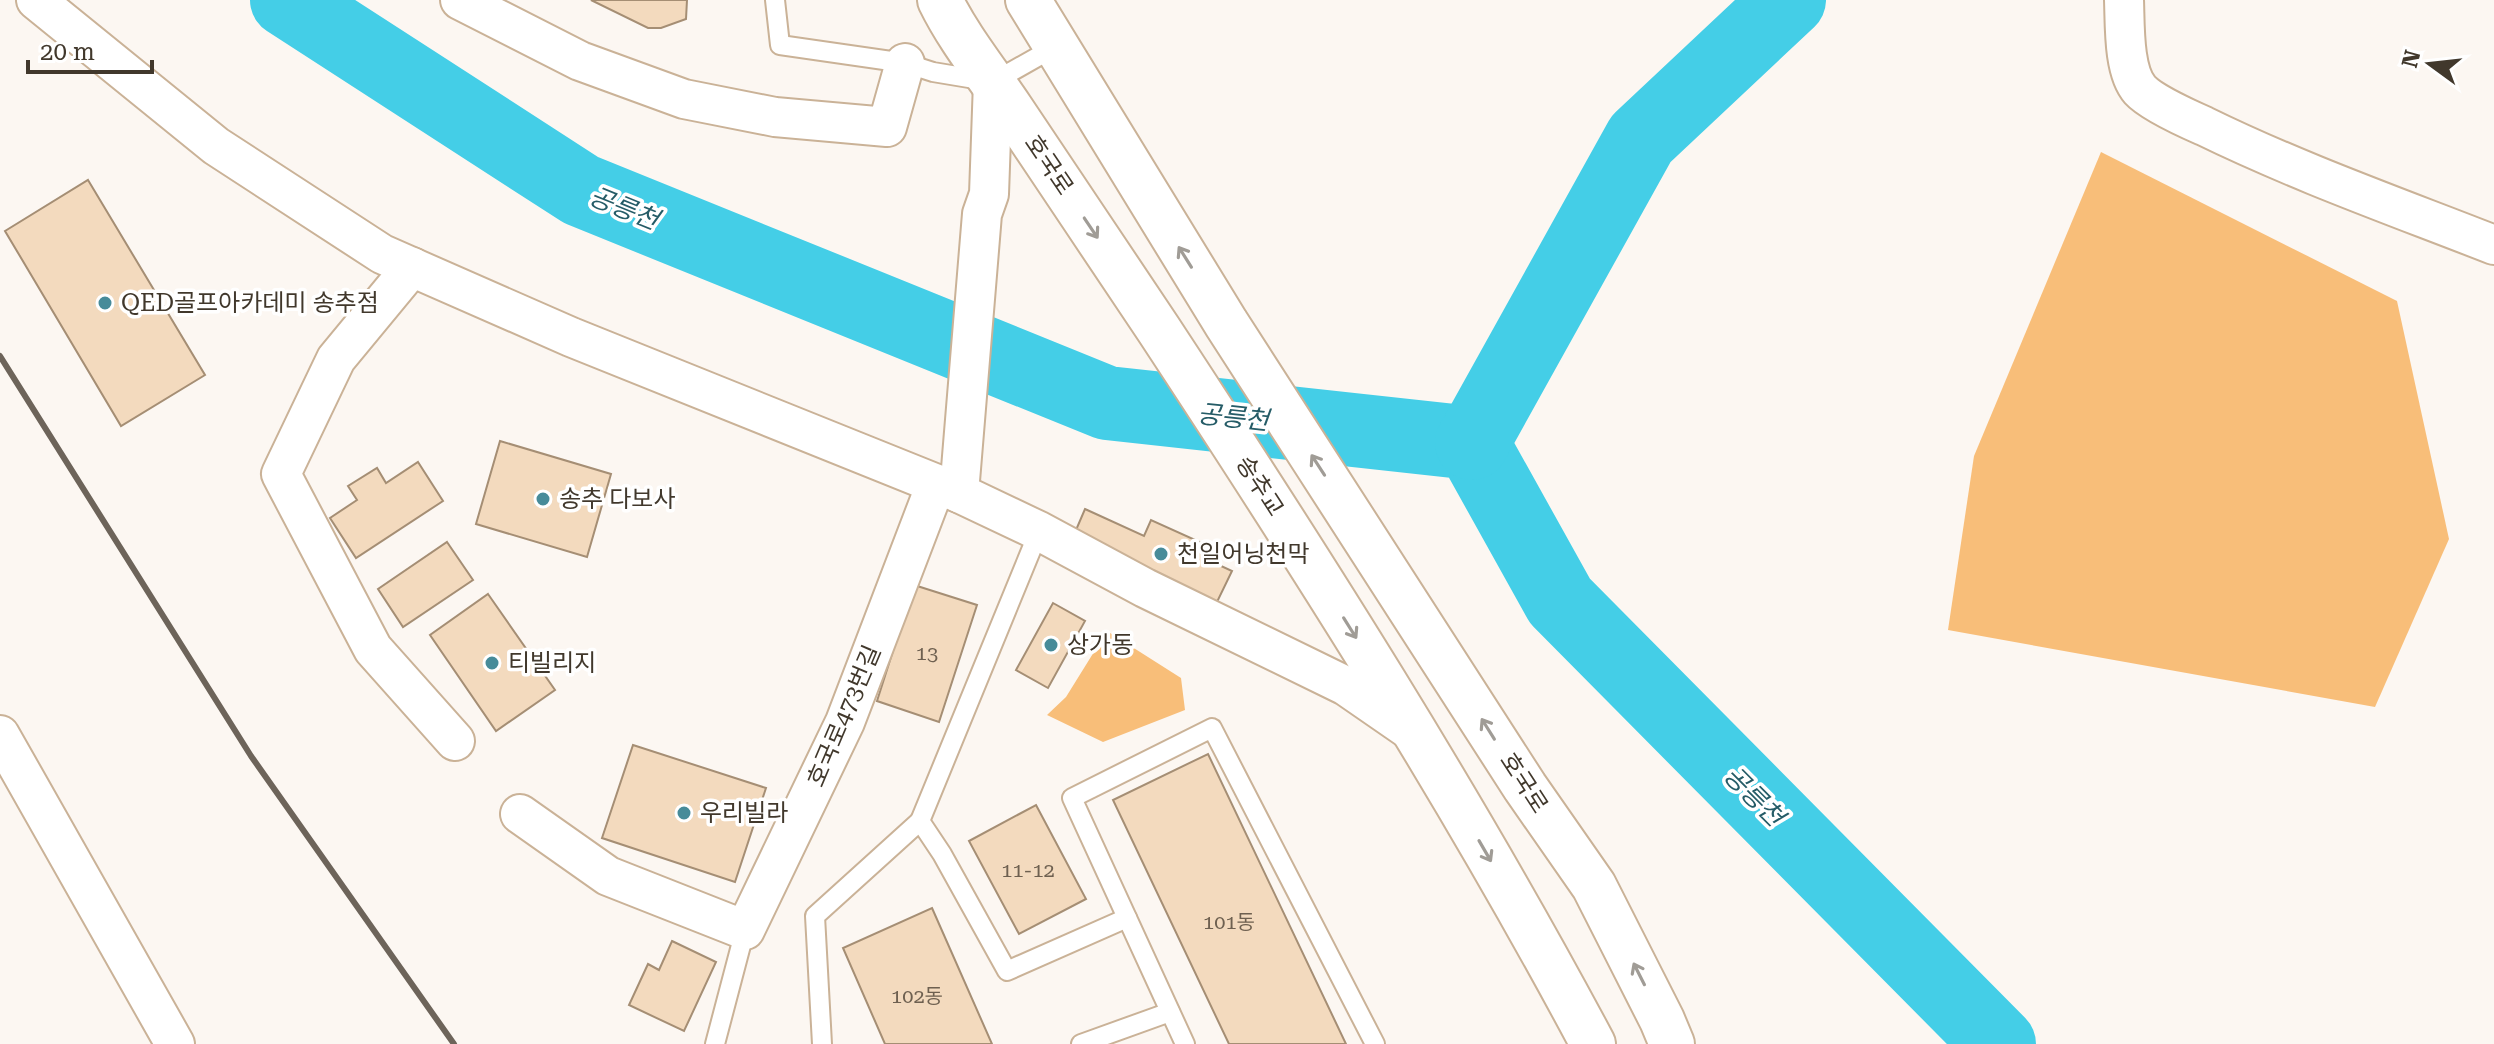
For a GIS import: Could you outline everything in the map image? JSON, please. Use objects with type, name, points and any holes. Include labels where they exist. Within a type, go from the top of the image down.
[{"type":"street","points":[[36,0],[216,146],[382,254],[571,337],[947,489],[1039,531],[1145,588],[1346,686],[1418,735],[1538,942],[1593,1044]]},
{"type":"street","points":[[460,0],[580,61],[684,99],[775,117],[887,127],[905,63]]},
{"type":"street","name":"호국로","points":[[940,0],[952,25],[1159,330]]},
{"type":"street","points":[[1028,0],[1055,47]]},
{"type":"street","points":[[2124,0],[2130,71],[2140,90],[2150,97],[2224,136],[2494,245]]},
{"type":"street","name":"호국로","points":[[1055,47],[1226,323],[1525,787],[1594,886],[1672,1044]]},
{"type":"street","name":"호국로473번길","points":[[745,930],[845,722],[947,489],[982,214],[989,194],[993,82]]},
{"type":"street","points":[[412,267],[336,359],[281,474],[373,649],[455,741]]},
{"type":"street","name":"송추교","points":[[1159,330],[1418,735]]},
{"type":"street","points":[[0,735],[175,1044]]},
{"type":"street","points":[[520,814],[608,876],[745,930]]},
{"type":"lane","points":[[775,0],[780,45],[905,63],[933,72],[993,82],[1055,47]]},
{"type":"lane","points":[[822,1044],[815,916],[920,821],[1039,531]]},
{"type":"lane","points":[[1185,1044],[1072,798],[1212,728],[1375,1044]]},
{"type":"lane","points":[[920,821],[942,854],[1007,971],[1127,918]]},
{"type":"lane","points":[[715,1044],[745,930]]},
{"type":"lane","points":[[1081,1044],[1170,1012]]},
{"type":"shaded area","points":[[2101,152],[2397,301],[2449,539],[2375,707],[1948,630],[1974,456]]},
{"type":"shaded area","points":[[1107,631],[1181,678],[1185,710],[1103,742],[1047,715],[1066,697]]},
{"type":"building","points":[[591,0],[687,0],[686,19],[661,28],[648,28]]},
{"type":"building","name":"QED골프아카데미 송추점","points":[[88,180],[205,375],[121,426],[5,231]]},
{"type":"building","name":"송추 다보사","points":[[500,441],[611,474],[587,557],[476,524]]},
{"type":"building","points":[[418,462],[443,501],[356,558],[330,518],[357,500],[348,486],[377,468],[386,483]]},
{"type":"building","name":"천일어닝천막","points":[[1085,509],[1144,536],[1151,520],[1213,548],[1208,560],[1232,571],[1217,602],[1073,537]]},
{"type":"building","points":[[447,542],[473,580],[403,627],[378,589]]},
{"type":"building","points":[[914,585],[977,605],[939,722],[877,701]]},
{"type":"building","name":"티빌리지","points":[[488,594],[555,690],[496,731],[430,635]]},
{"type":"building","name":"상가동","points":[[1053,603],[1085,621],[1048,688],[1016,670]]},
{"type":"building","name":"우리빌라","points":[[633,745],[766,788],[735,882],[602,838]]},
{"type":"building","points":[[1208,754],[1346,1044],[1229,1044],[1113,800]]},
{"type":"building","points":[[1036,805],[1086,899],[1019,934],[969,841]]},
{"type":"building","points":[[932,908],[992,1044],[885,1044],[843,948]]},
{"type":"building","points":[[672,941],[716,962],[684,1031],[629,1005],[648,964],[659,970]]},
{"type":"waterway","name":"공릉천","points":[[287,0],[581,190],[1107,403],[1472,443],[1560,601],[1999,1044]]},
{"type":"waterway","points":[[1472,443],[1641,139],[1789,0]]},
{"type":"railway","points":[[0,356],[251,756],[454,1044]]},
{"type":"place","name":"QED골프아카데미 송추점","points":[[105,303]]},
{"type":"place","name":"송추 다보사","points":[[543,499]]},
{"type":"place","name":"천일어닝천막","points":[[1161,554]]},
{"type":"place","name":"상가동","points":[[1051,645]]},
{"type":"place","name":"티빌리지","points":[[492,663]]},
{"type":"place","name":"우리빌라","points":[[684,813]]}]
